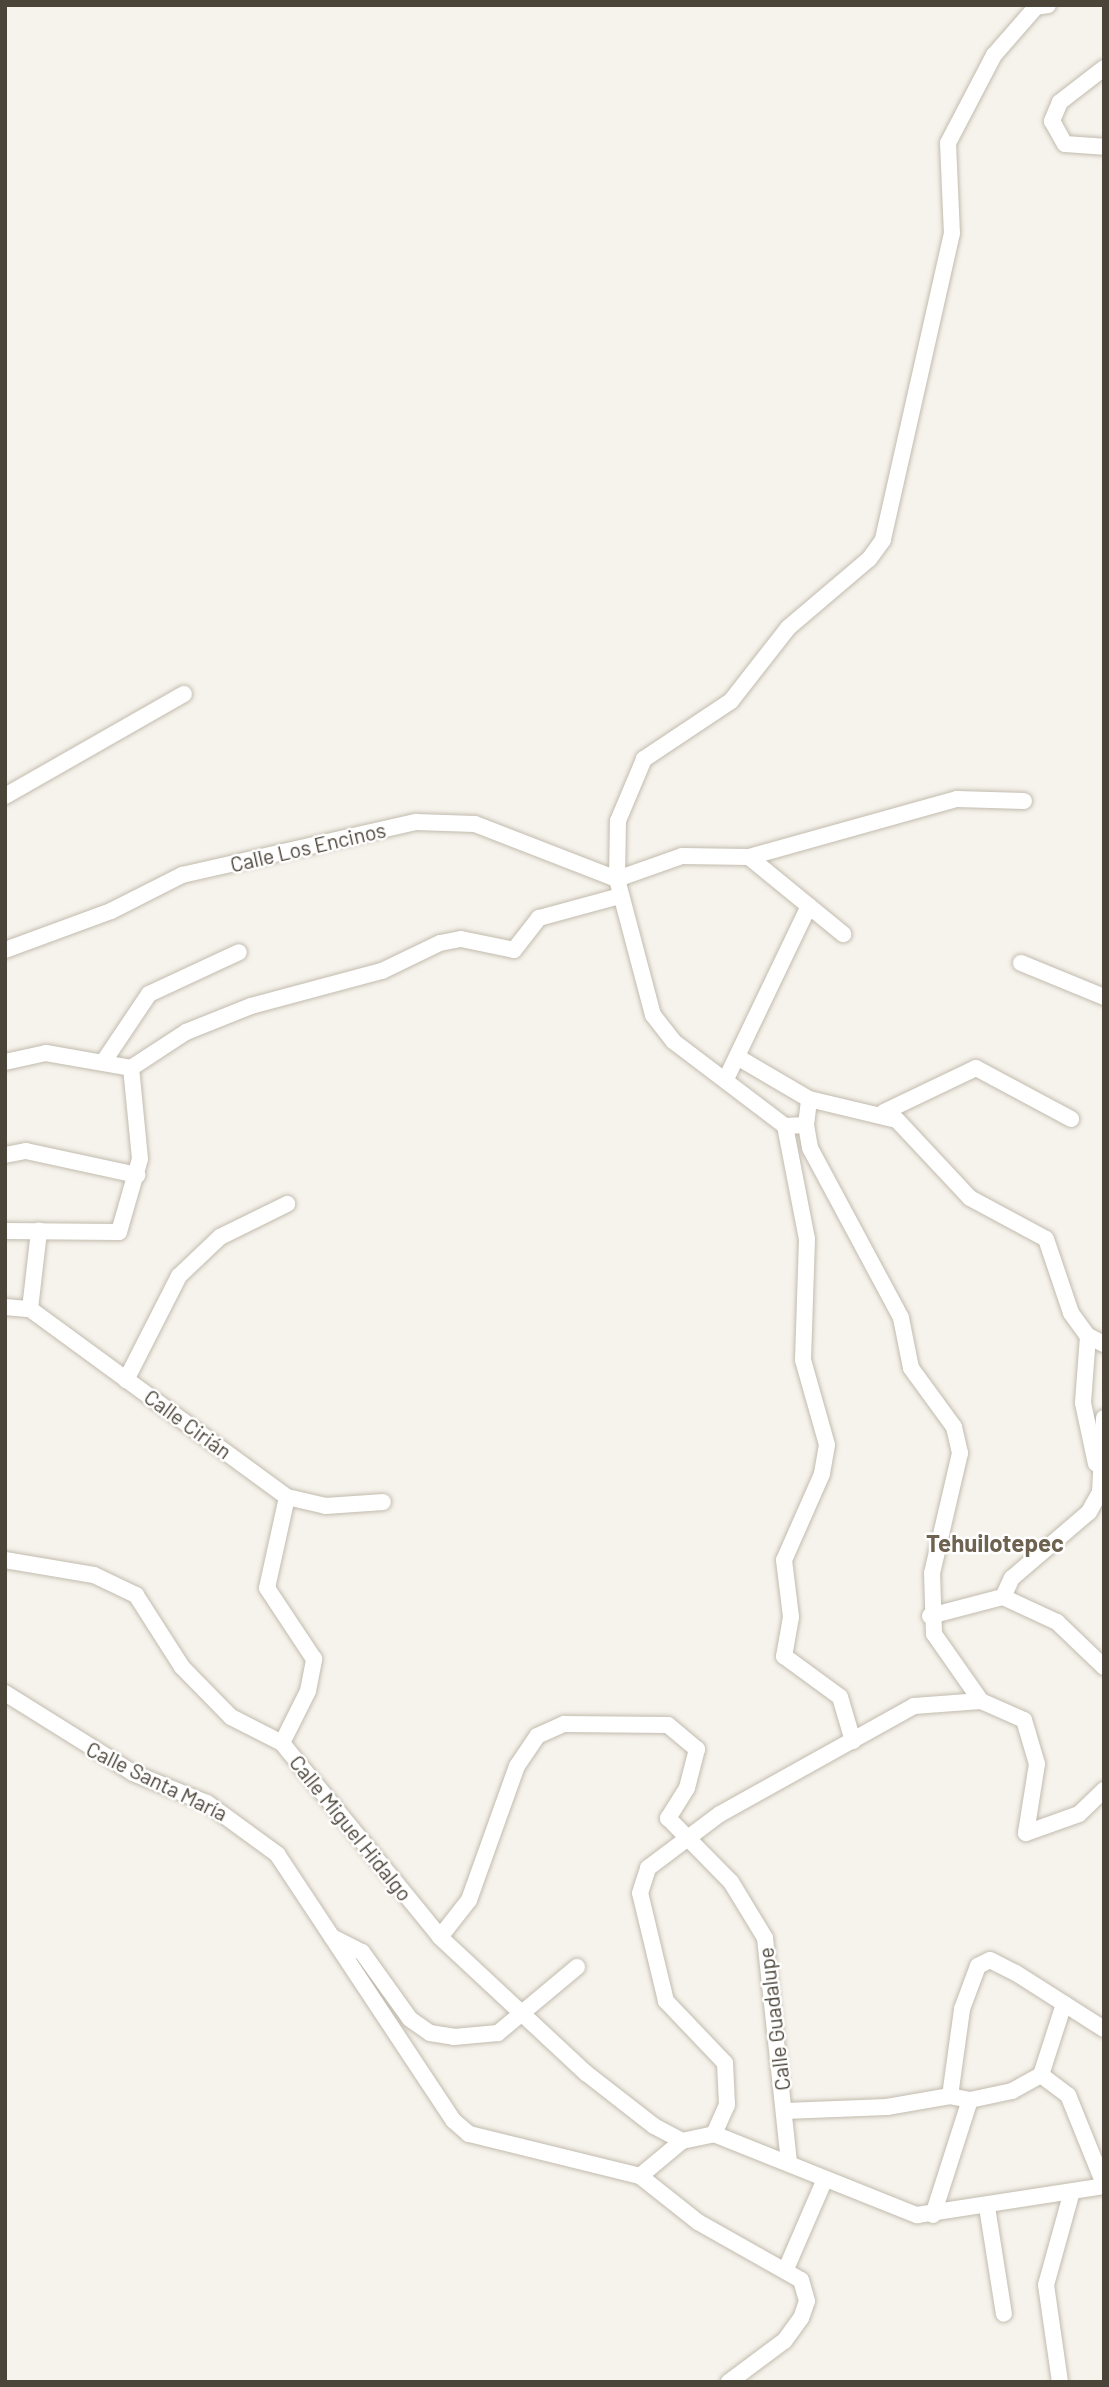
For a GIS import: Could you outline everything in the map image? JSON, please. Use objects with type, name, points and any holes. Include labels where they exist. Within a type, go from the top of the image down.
[{"type":"street","points":[[853,1741],[840,1697],[784,1656],[791,1616],[784,1560],[822,1474],[827,1445],[803,1360],[807,1239],[785,1126],[673,1041],[653,1015],[620,896],[617,879],[618,821],[644,760],[731,701],[788,628],[883,540],[952,233],[948,143],[994,55],[1036,7],[1048,5]]},
{"type":"street","points":[[1104,68],[1060,102],[1052,121],[1065,144],[1104,148]]},
{"type":"street","points":[[5,796],[184,694]]},
{"type":"street","points":[[617,879],[682,856],[749,857],[957,799],[1024,801]]},
{"type":"street","name":"Calle Los Encinos","points":[[5,950],[111,911],[182,875],[416,822],[475,824],[617,879]]},
{"type":"street","points":[[749,857],[843,934]]},
{"type":"street","points":[[5,1062],[46,1054],[104,1061],[131,1068],[186,1032],[251,1006],[382,971],[440,943],[461,939],[514,950],[539,918],[620,896]]},
{"type":"street","points":[[726,1079],[809,906]]},
{"type":"street","points":[[104,1061],[149,994],[239,952]]},
{"type":"street","points":[[1021,963],[1104,997]]},
{"type":"street","points":[[738,1058],[809,1099],[884,1112],[970,1198],[1046,1239],[1071,1313],[1088,1336],[1104,1344]]},
{"type":"street","points":[[5,1231],[119,1232],[136,1175],[141,1141],[131,1068]]},
{"type":"street","points":[[884,1112],[976,1068],[1070,1119]]},
{"type":"street","points":[[809,1099],[806,1125],[810,1148],[901,1318],[911,1368],[954,1427],[960,1453],[932,1573],[930,1616],[934,1634],[982,1701]]},
{"type":"street","points":[[785,1126],[806,1125]]},
{"type":"street","points":[[5,1154],[26,1151],[136,1175]]},
{"type":"street","points":[[126,1380],[179,1276],[220,1237],[287,1204]]},
{"type":"street","points":[[5,1307],[30,1309],[39,1231]]},
{"type":"street","name":"Calle Cirián","points":[[30,1309],[287,1497],[326,1506],[383,1502]]},
{"type":"street","points":[[1088,1336],[1083,1403],[1100,1472]]},
{"type":"street","points":[[1003,1597],[1012,1578],[1090,1512],[1100,1472],[1104,1418]]},
{"type":"street","points":[[282,1743],[308,1691],[314,1659],[267,1588],[287,1497]]},
{"type":"street","name":"Calle Miguel Hidalgo","points":[[5,1560],[122,1584],[182,1667],[231,1717],[282,1743],[440,1937],[633,2113],[682,2141]]},
{"type":"street","points":[[930,1616],[1003,1597],[1056,1622],[1104,1667]]},
{"type":"street","name":"Calle Santa María","points":[[5,1693],[100,1755],[235,1820],[295,1873],[332,1937],[454,2121],[469,2134],[639,2176]]},
{"type":"street","points":[[714,2134],[727,2105],[725,2063],[666,2001],[640,1893],[648,1868],[689,1835],[914,1706],[982,1701],[1024,1720],[1033,1740],[1035,1788],[1026,1833],[1079,1814],[1104,1790]]},
{"type":"street","name":"Calle Guadalupe","points":[[440,1937],[469,1900],[517,1766],[537,1735],[564,1724],[668,1725],[697,1749],[687,1788],[668,1812],[731,1882],[765,1938],[789,2163]]},
{"type":"street","points":[[332,1937],[362,1952],[410,2019],[430,2033],[487,2039],[524,2012],[577,1966]]},
{"type":"street","points":[[950,2096],[962,2009],[978,1966],[990,1960],[1104,2029]]},
{"type":"street","points":[[785,2111],[887,2107],[950,2096],[970,2100],[1012,2091],[1041,2075],[1064,2004]]},
{"type":"street","points":[[729,2382],[784,2342],[801,2318],[805,2288],[786,2269],[698,2222],[639,2176],[682,2141],[714,2134],[917,2215],[1071,2195],[1104,2185],[1068,2095],[1041,2075]]},
{"type":"street","points":[[933,2215],[970,2100]]},
{"type":"street","points":[[786,2269],[825,2179]]},
{"type":"street","points":[[1060,2382],[1046,2285],[1071,2195]]},
{"type":"street","points":[[988,2207],[1004,2314]]},
{"type":"district","name":"Tehuilotepec","points":[[995,1543]]}]
